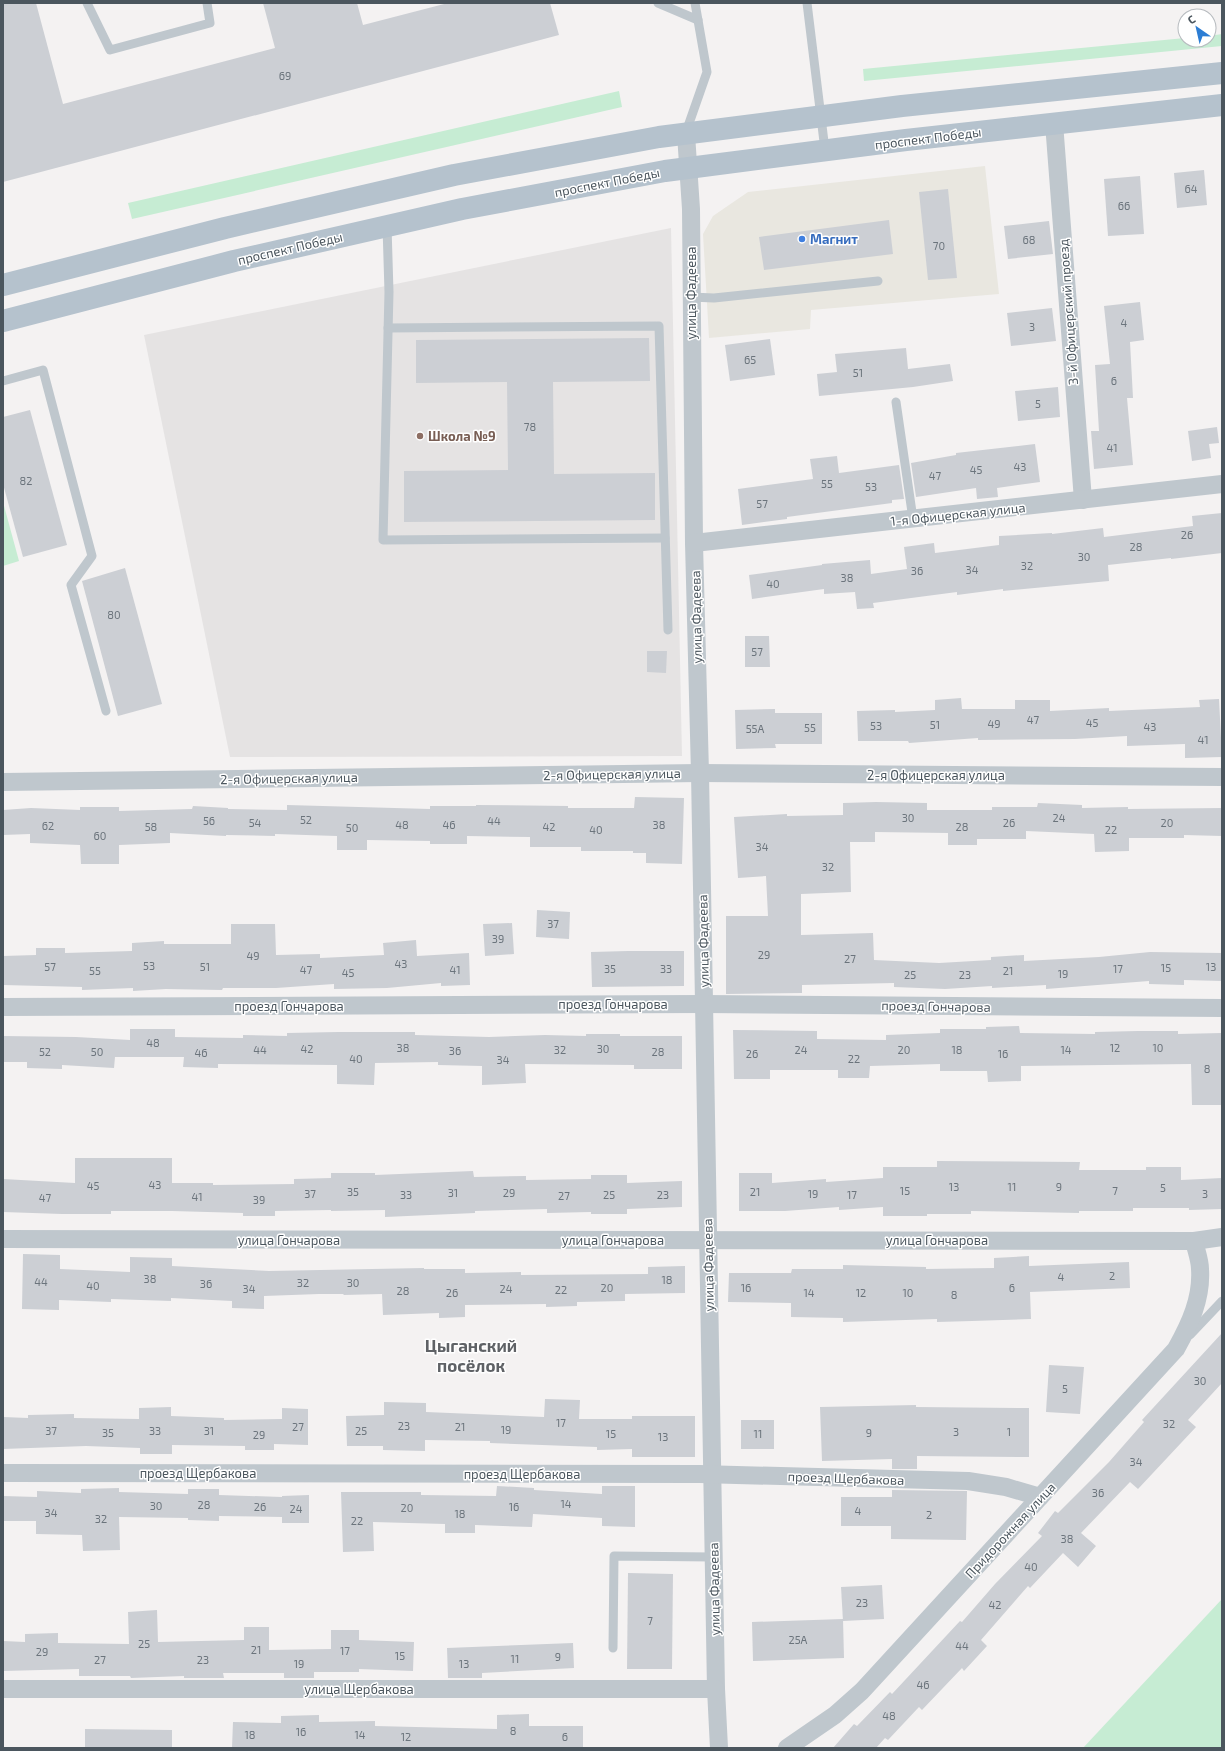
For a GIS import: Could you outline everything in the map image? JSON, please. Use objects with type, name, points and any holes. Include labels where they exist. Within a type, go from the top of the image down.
[{"type":"main road","points":[[3,285],[225,228],[454,176],[659,137],[902,106],[1222,73]]},
{"type":"main road","name":"проспект Победы","points":[[3,321],[234,261],[387,226],[462,209],[650,174],[825,150],[1222,105]]},
{"type":"street","name":"3-й Офицерский проезд","points":[[1054,123],[1083,500]]},
{"type":"street","name":"улица Фадеева","points":[[686,134],[691,209],[694,544],[700,773],[713,1557],[719,1748]]},
{"type":"street","name":"1-я Офицерская улица","points":[[694,544],[1222,484]]},
{"type":"street","name":"2-я Офицерская улица","points":[[3,782],[700,773],[1222,776]]},
{"type":"street","name":"проезд Гончарова","points":[[3,1007],[704,1004],[1222,1008]]},
{"type":"street","name":"улица Гончарова","points":[[3,1239],[1194,1241],[1222,1237]]},
{"type":"street","points":[[1176,1349],[1191,1322],[1200,1291],[1200,1268],[1194,1241]]},
{"type":"street","name":"Придорожная улица","points":[[787,1748],[835,1715],[862,1691],[1176,1349]]},
{"type":"street","name":"проезд Щербакова","points":[[3,1473],[712,1474],[968,1481],[1006,1487],[1040,1497]]},
{"type":"street","name":"улица Щербакова","points":[[3,1690],[716,1689]]},
{"type":"lane","points":[[87,3],[110,50],[210,24],[207,3]]},
{"type":"lane","points":[[658,3],[698,20]]},
{"type":"lane","points":[[686,134],[707,72],[695,3]]},
{"type":"lane","points":[[807,3],[825,150]]},
{"type":"lane","points":[[387,226],[388,328],[383,540],[665,538]]},
{"type":"lane","points":[[691,297],[714,298],[878,281]]},
{"type":"lane","points":[[388,328],[659,326],[668,630]]},
{"type":"lane","points":[[3,381],[44,370],[92,556],[71,585],[106,711]]},
{"type":"lane","points":[[896,402],[913,519]]},
{"type":"lane","name":"Придорожная улица","points":[[1176,1349],[1222,1301]]},
{"type":"lane","points":[[613,1648],[614,1556],[713,1557]]},
{"type":"shaded area","points":[[985,166],[999,294],[811,310],[810,329],[709,338],[703,234],[713,216],[748,192]]},
{"type":"shaded area","name":"Школа №9","points":[[671,228],[682,756],[230,757],[144,335]]},
{"type":"green space","points":[[1222,34],[1222,46],[1217,46],[1217,35]]},
{"type":"green space","points":[[1177,39],[1177,48],[1202,48],[864,81],[863,69]]},
{"type":"green space","points":[[619,91],[622,107],[132,219],[128,203]]},
{"type":"green space","points":[[3,502],[19,561],[3,566]]},
{"type":"green space","points":[[1222,1599],[1222,1748],[1083,1748]]},
{"type":"building","points":[[3,3],[36,3],[63,104],[275,48],[263,3],[357,3],[363,25],[448,3],[550,3],[559,35],[3,182]]},
{"type":"building","points":[[1204,170],[1207,205],[1177,208],[1174,173]]},
{"type":"building","points":[[1140,176],[1144,234],[1108,236],[1104,179]]},
{"type":"building","points":[[948,189],[957,278],[928,280],[919,192]]},
{"type":"building","points":[[889,220],[893,254],[764,270],[759,237]]},
{"type":"building","points":[[1049,221],[1053,254],[1008,259],[1004,226]]},
{"type":"building","points":[[1140,302],[1144,340],[1130,342],[1133,398],[1127,398],[1133,465],[1094,469],[1091,431],[1099,431],[1095,365],[1110,364],[1104,306]]},
{"type":"building","points":[[1052,308],[1056,341],[1011,346],[1007,313]]},
{"type":"building","points":[[649,338],[650,381],[553,382],[554,474],[655,473],[655,520],[404,522],[404,471],[508,470],[507,382],[416,383],[416,340]]},
{"type":"building","points":[[770,339],[775,375],[730,381],[725,345]]},
{"type":"building","points":[[906,348],[908,369],[950,364],[953,381],[913,387],[819,396],[817,374],[837,372],[835,354]]},
{"type":"building","points":[[1058,387],[1060,417],[1018,421],[1015,391]]},
{"type":"building","points":[[30,410],[67,545],[23,557],[3,484],[3,417]]},
{"type":"building","points":[[1217,427],[1219,443],[1209,444],[1211,458],[1192,461],[1188,431]]},
{"type":"building","points":[[1035,444],[1040,482],[997,488],[998,497],[977,499],[976,488],[916,497],[911,463],[956,455],[956,453]]},
{"type":"building","points":[[837,456],[839,473],[899,465],[904,499],[892,500],[892,503],[787,517],[787,519],[742,525],[738,489],[813,479],[810,459]]},
{"type":"building","points":[[1222,513],[1222,553],[1108,565],[1109,581],[1003,591],[1003,589],[957,595],[957,592],[873,603],[874,608],[857,609],[855,592],[824,594],[824,589],[752,599],[749,575],[822,564],[870,560],[871,574],[907,569],[904,547],[934,543],[935,553],[999,545],[999,536],[1052,534],[1103,528],[1104,537],[1193,526],[1192,516]]},
{"type":"building","points":[[125,568],[162,704],[118,716],[82,581]]},
{"type":"building","points":[[745,636],[769,636],[770,667],[745,667]]},
{"type":"building","points":[[647,651],[667,651],[666,673],[647,672]]},
{"type":"building","points":[[961,698],[962,709],[1015,709],[1015,700],[1050,700],[1050,711],[1109,708],[1109,711],[1200,707],[1199,700],[1219,699],[1222,757],[1185,758],[1185,744],[1127,746],[1127,736],[1075,739],[978,740],[978,738],[909,743],[908,741],[858,741],[857,711],[895,710],[895,712],[935,710],[935,700]]},
{"type":"building","points":[[775,709],[775,713],[822,713],[822,744],[775,744],[776,748],[736,749],[735,710]]},
{"type":"building","points":[[635,797],[684,798],[682,864],[646,863],[646,853],[633,853],[633,851],[581,851],[581,847],[530,847],[530,837],[467,836],[467,844],[430,844],[430,841],[367,840],[367,850],[337,850],[337,836],[275,834],[275,836],[226,836],[170,833],[170,843],[119,845],[119,864],[81,864],[80,845],[30,843],[30,834],[3,835],[3,810],[31,808],[80,810],[80,807],[119,807],[119,811],[192,809],[193,806],[228,809],[287,810],[287,805],[430,809],[430,806],[476,805],[568,806],[568,808],[634,808]]},
{"type":"building","points":[[843,803],[927,803],[927,810],[992,810],[992,807],[1037,807],[1038,803],[1082,805],[1082,808],[1222,808],[1222,836],[1184,835],[1184,838],[1129,838],[1129,851],[1095,852],[1094,834],[1026,831],[1026,839],[977,839],[977,845],[948,845],[948,833],[875,832],[875,842],[850,842],[851,892],[801,894],[801,935],[873,933],[874,960],[939,963],[991,960],[991,957],[1024,955],[1024,961],[1099,957],[1150,952],[1222,953],[1222,981],[1184,980],[1184,985],[1149,984],[1149,981],[1046,989],[1046,985],[945,989],[894,987],[894,983],[802,985],[802,993],[726,994],[726,916],[768,916],[766,876],[738,878],[734,817],[787,814],[787,816],[843,815]]},
{"type":"building","points":[[537,910],[570,912],[569,939],[536,937]]},
{"type":"building","points":[[512,923],[514,954],[485,956],[483,924]]},
{"type":"building","points":[[231,924],[275,924],[276,955],[320,954],[320,958],[384,955],[383,943],[416,940],[417,956],[469,953],[470,985],[441,986],[441,983],[387,988],[334,989],[334,984],[276,988],[223,988],[222,990],[166,989],[133,991],[133,988],[82,990],[82,987],[3,985],[3,956],[36,955],[36,948],[65,948],[65,953],[132,951],[132,943],[164,941],[164,944],[231,944]]},
{"type":"building","points":[[684,951],[684,986],[592,987],[591,952]]},
{"type":"building","points":[[1019,1026],[1020,1033],[1095,1034],[1095,1032],[1178,1031],[1178,1034],[1222,1033],[1222,1105],[1192,1105],[1191,1064],[1021,1066],[1021,1081],[988,1082],[987,1071],[940,1071],[940,1064],[870,1066],[869,1078],[838,1078],[838,1070],[770,1070],[770,1079],[734,1079],[733,1030],[817,1031],[817,1039],[886,1040],[886,1035],[940,1033],[940,1029],[986,1029],[986,1027]]},
{"type":"building","points":[[130,1029],[175,1029],[175,1037],[243,1038],[243,1035],[287,1036],[287,1033],[338,1032],[415,1032],[415,1035],[489,1037],[545,1035],[586,1036],[586,1034],[620,1034],[620,1036],[682,1036],[682,1069],[634,1069],[634,1065],[525,1064],[526,1083],[482,1085],[482,1066],[438,1065],[438,1062],[375,1063],[374,1085],[337,1084],[337,1065],[218,1064],[218,1068],[183,1067],[184,1057],[115,1057],[114,1068],[62,1065],[62,1069],[27,1068],[27,1062],[3,1062],[3,1036],[76,1037],[130,1040]]},
{"type":"building","points":[[75,1158],[172,1158],[172,1183],[213,1183],[213,1185],[294,1184],[294,1179],[331,1178],[331,1173],[375,1173],[375,1175],[473,1171],[474,1177],[526,1176],[526,1180],[591,1179],[591,1175],[627,1175],[627,1183],[682,1181],[682,1207],[627,1209],[627,1214],[591,1214],[591,1212],[547,1213],[547,1209],[475,1211],[475,1213],[385,1217],[385,1210],[275,1211],[275,1216],[243,1216],[243,1213],[172,1211],[111,1211],[111,1214],[3,1212],[3,1179],[75,1183]]},
{"type":"building","points":[[937,1161],[1080,1162],[1079,1170],[1146,1170],[1146,1167],[1181,1167],[1181,1180],[1222,1178],[1222,1209],[1189,1210],[1189,1208],[1133,1208],[1133,1211],[1079,1211],[1079,1213],[971,1211],[971,1214],[927,1214],[927,1216],[883,1216],[883,1207],[839,1210],[839,1207],[785,1211],[739,1211],[739,1173],[772,1173],[772,1183],[826,1179],[826,1182],[883,1178],[883,1167],[937,1167]]},
{"type":"building","points":[[23,1254],[60,1255],[60,1269],[130,1272],[130,1257],[172,1258],[172,1266],[269,1271],[424,1268],[465,1269],[465,1273],[521,1272],[521,1275],[648,1274],[648,1267],[685,1266],[685,1293],[625,1294],[625,1301],[577,1302],[577,1306],[546,1307],[546,1304],[465,1305],[465,1317],[439,1318],[439,1313],[383,1315],[382,1294],[264,1296],[264,1309],[232,1308],[232,1301],[171,1298],[171,1301],[111,1299],[111,1302],[59,1300],[59,1310],[22,1309]]},
{"type":"building","points":[[1029,1256],[1029,1266],[1129,1262],[1130,1288],[1030,1292],[1031,1319],[937,1322],[937,1319],[843,1322],[843,1318],[791,1317],[791,1303],[728,1302],[729,1273],[791,1273],[792,1269],[843,1269],[843,1265],[926,1267],[926,1269],[994,1268],[994,1258]]},
{"type":"building","points":[[1222,1333],[1222,1383],[1188,1420],[1196,1427],[1138,1489],[1130,1482],[1081,1533],[1096,1546],[1078,1567],[1063,1553],[1030,1588],[1028,1586],[981,1640],[987,1646],[964,1671],[962,1668],[922,1710],[919,1707],[888,1740],[885,1738],[876,1748],[833,1748],[854,1724],[857,1726],[890,1692],[892,1694],[960,1621],[962,1622],[995,1584],[1042,1536],[1038,1533],[1055,1511],[1058,1513],[1109,1462],[1144,1422],[1142,1420]]},
{"type":"building","points":[[1049,1365],[1084,1367],[1080,1414],[1046,1412]]},
{"type":"building","points":[[545,1399],[580,1400],[579,1419],[632,1419],[632,1416],[695,1416],[695,1457],[632,1457],[632,1449],[597,1450],[597,1447],[490,1443],[490,1441],[425,1440],[425,1451],[383,1450],[383,1446],[347,1446],[346,1416],[384,1415],[384,1402],[426,1403],[426,1412],[544,1417]]},
{"type":"building","points":[[916,1405],[916,1407],[1029,1408],[1029,1457],[917,1456],[917,1469],[892,1469],[892,1459],[822,1461],[820,1407]]},
{"type":"building","points":[[171,1407],[171,1416],[224,1418],[224,1420],[282,1419],[282,1408],[308,1409],[308,1445],[274,1444],[274,1450],[245,1450],[245,1446],[172,1445],[172,1454],[140,1454],[140,1448],[86,1446],[3,1449],[3,1417],[28,1418],[28,1415],[74,1414],[74,1418],[139,1419],[139,1408]]},
{"type":"building","points":[[741,1420],[774,1420],[774,1449],[741,1449]]},
{"type":"building","points":[[497,1486],[602,1494],[602,1486],[635,1486],[635,1527],[602,1526],[602,1518],[533,1514],[532,1527],[475,1525],[475,1533],[445,1533],[445,1524],[373,1522],[374,1551],[343,1552],[341,1492],[421,1492],[421,1495],[496,1496]]},
{"type":"building","points":[[119,1488],[119,1492],[188,1494],[188,1489],[219,1489],[219,1495],[282,1497],[309,1495],[309,1523],[282,1523],[282,1517],[219,1516],[219,1521],[188,1520],[188,1518],[119,1517],[120,1550],[83,1551],[82,1535],[36,1534],[36,1521],[3,1521],[3,1496],[37,1497],[37,1491],[81,1493],[81,1489]]},
{"type":"building","points":[[892,1490],[967,1491],[966,1540],[891,1539],[891,1526],[841,1526],[841,1497],[892,1497]]},
{"type":"building","points":[[628,1573],[673,1574],[672,1669],[627,1669]]},
{"type":"building","points":[[882,1585],[884,1619],[843,1621],[841,1587]]},
{"type":"building","points":[[157,1610],[158,1642],[244,1640],[244,1627],[269,1627],[269,1650],[331,1649],[331,1630],[359,1630],[359,1640],[414,1642],[413,1671],[359,1669],[359,1672],[314,1672],[314,1678],[284,1678],[284,1673],[223,1673],[224,1678],[184,1678],[184,1676],[131,1678],[130,1676],[79,1676],[79,1669],[3,1671],[3,1641],[25,1642],[25,1634],[58,1633],[58,1643],[129,1644],[128,1612]]},
{"type":"building","points":[[843,1619],[844,1658],[753,1661],[752,1622]]},
{"type":"building","points":[[573,1643],[574,1668],[482,1673],[482,1678],[448,1678],[447,1648]]},
{"type":"building","points":[[529,1714],[529,1726],[583,1726],[583,1748],[232,1748],[233,1722],[281,1723],[281,1716],[319,1715],[319,1722],[375,1721],[375,1726],[497,1729],[497,1715]]},
{"type":"building","points":[[85,1729],[172,1730],[172,1748],[85,1748]]},
{"type":"place","name":"Магнит","points":[[802,239]]},
{"type":"place","name":"Школа №9","points":[[420,436]]},
{"type":"district","name":"Цыганский посёлок","points":[[471,1356]]}]
